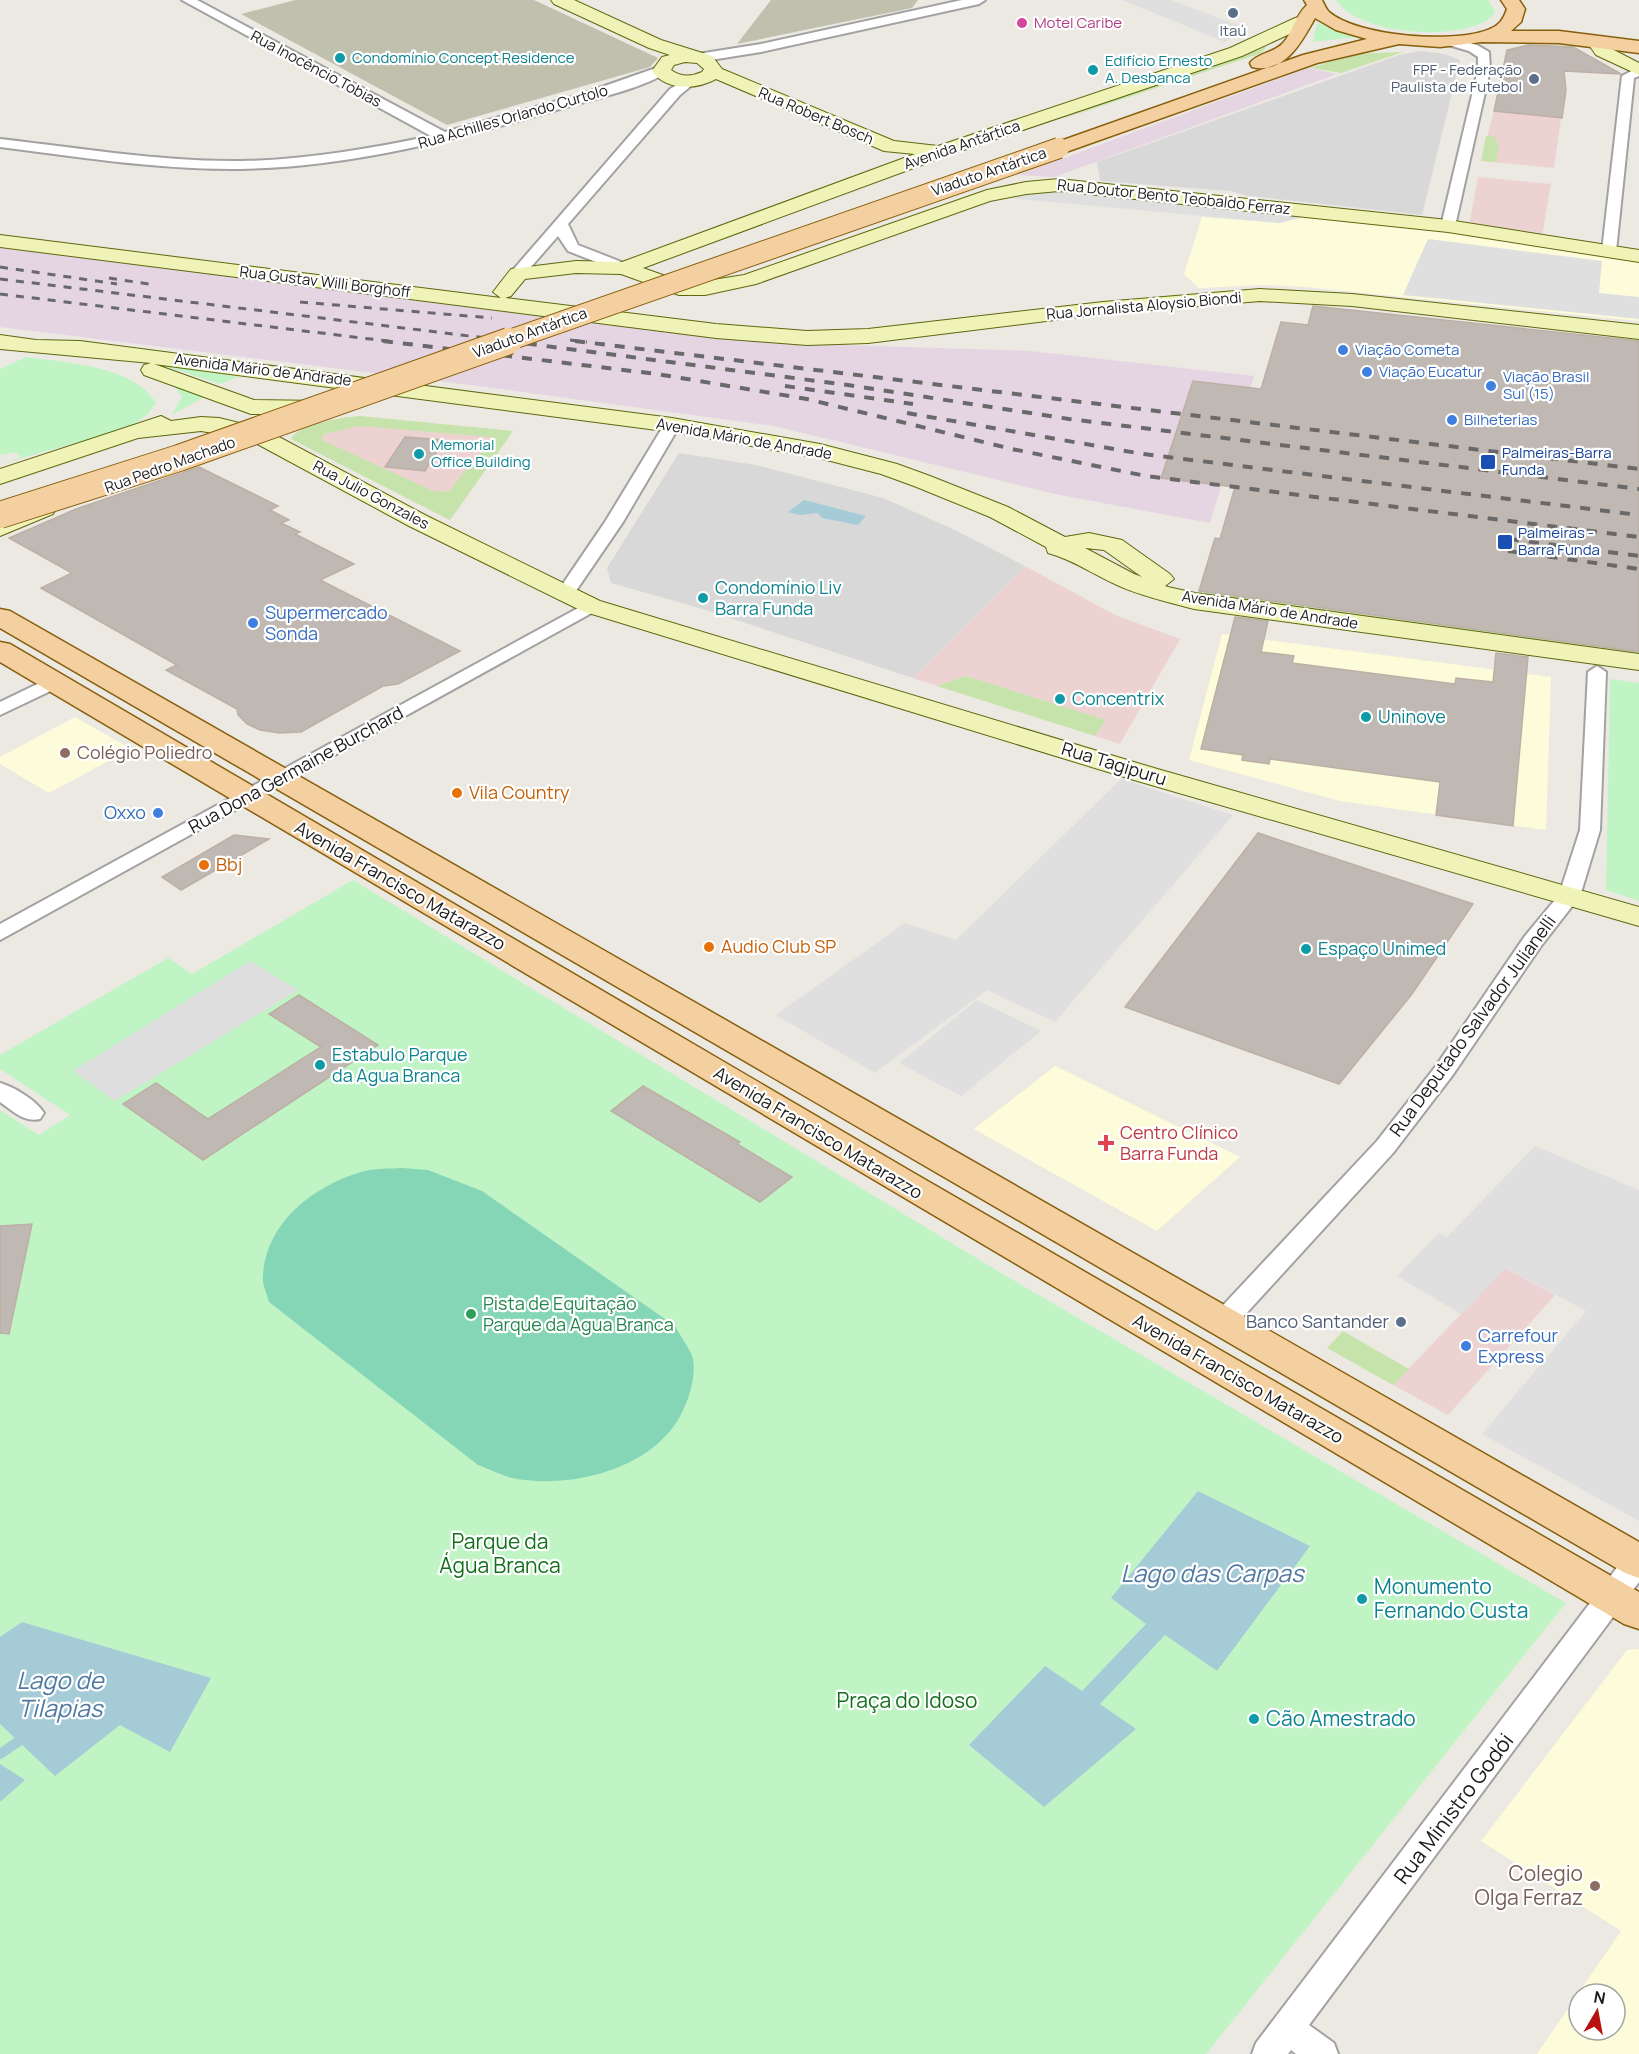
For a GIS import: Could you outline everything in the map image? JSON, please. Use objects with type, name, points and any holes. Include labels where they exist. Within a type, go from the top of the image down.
[{"type":"main road","name":"Avenida Antártica","points":[[1038,138],[1277,55],[1294,42],[1309,3]]},
{"type":"main road","points":[[1309,3],[1320,14],[1342,27],[1398,39],[1449,41],[1473,38],[1559,37],[1639,47]]},
{"type":"main road","points":[[1473,38],[1503,28],[1511,22],[1514,3],[1539,16],[1591,29],[1639,35]]},
{"type":"main road","name":"Viaduto Antártica","points":[[0,515],[179,458],[749,255],[1330,52],[1398,39]]},
{"type":"main road","name":"Viaduto Antártica","points":[[0,495],[80,471],[269,402],[1038,138]]},
{"type":"main road","name":"Avenida Francisco Matarazzo","points":[[0,617],[1638,1561]]},
{"type":"main road","name":"Avenida Francisco Matarazzo","points":[[0,650],[910,1187],[1626,1604]]},
{"type":"street","name":"Rua Inocêncio Tobias","points":[[188,0],[445,138]]},
{"type":"street","points":[[560,0],[655,44],[709,62],[711,72]]},
{"type":"street","points":[[664,66],[696,57],[761,48],[979,0]]},
{"type":"street","name":"Avenida Antártica","points":[[624,268],[902,165],[1236,52],[1301,22]]},
{"type":"street","points":[[1448,226],[1484,70],[1485,55],[1473,48],[1449,41]]},
{"type":"street","points":[[1596,42],[1602,51],[1639,71]]},
{"type":"street","points":[[655,44],[664,66],[681,84]]},
{"type":"street","points":[[504,292],[681,84],[761,48]]},
{"type":"street","name":"Rua Achilles Orlando Curtolo","points":[[0,143],[167,162],[241,165],[326,158],[445,138],[632,83],[664,66]]},
{"type":"street","points":[[1609,252],[1628,75],[1639,71]]},
{"type":"street","name":"Rua Robert Bosch","points":[[711,72],[891,147],[942,151]]},
{"type":"street","name":"Rua Achilles Orlando Curtolo","points":[[632,83],[681,84]]},
{"type":"street","points":[[1621,139],[1636,143]]},
{"type":"street","name":"Rua Robert Bosch","points":[[891,147],[902,165]]},
{"type":"street","name":"Rua Doutor Bento Teobaldo Ferraz","points":[[686,291],[749,280],[983,197],[1024,186],[1070,185],[1448,226],[1639,256]]},
{"type":"street","points":[[562,225],[567,242],[573,248],[624,268]]},
{"type":"street","name":"Rua Gustav Willi Borghoff","points":[[0,241],[650,322]]},
{"type":"street","name":"Avenida Antártica","points":[[518,273],[576,267],[624,268],[686,291]]},
{"type":"street","points":[[650,322],[687,311],[692,304],[692,298],[686,291]]},
{"type":"street","points":[[450,298],[504,292],[566,312]]},
{"type":"street","name":"Rua Jornalista Aloysio Biondi","points":[[650,322],[807,338],[868,336],[1103,308],[1260,295],[1352,300],[1639,332]]},
{"type":"street","name":"Avenida Mário de Andrade","points":[[0,342],[149,369],[242,404],[263,409],[401,405],[669,430]]},
{"type":"street","name":"Avenida Mário de Andrade","points":[[36,347],[80,348],[356,382],[414,393],[669,430],[783,453],[888,482],[1125,579],[1159,592],[1194,601],[1639,662]]},
{"type":"street","points":[[95,358],[166,390],[170,401],[160,418],[141,432]]},
{"type":"street","points":[[0,477],[141,432],[225,396],[284,383],[342,385],[414,393]]},
{"type":"street","name":"Rua Pedro Machado","points":[[0,529],[43,510],[256,434],[342,406]]},
{"type":"street","name":"Rua Julio Gonzales","points":[[141,432],[201,424],[219,425],[256,434],[418,521],[591,606]]},
{"type":"street","points":[[565,594],[669,430]]},
{"type":"street","name":"Avenida Mário de Andrade","points":[[1053,550],[1107,588],[1175,614],[1639,677]]},
{"type":"street","name":"Rua Dona Germaine Burchard","points":[[0,933],[591,606]]},
{"type":"street","name":"Rua Tagipuru","points":[[591,606],[1144,774],[1639,917]]},
{"type":"street","name":"Rua Deputado Salvador Julianelli","points":[[1222,1323],[1384,1147],[1444,1071],[1533,941],[1569,896],[1590,830],[1597,672]]},
{"type":"street","points":[[0,709],[54,682]]},
{"type":"street","points":[[0,1091],[32,1113]]},
{"type":"street","name":"Rua Ministro Godói","points":[[1268,2054],[1626,1604],[1638,1561]]},
{"type":"street","points":[[1288,2029],[1322,2054]]},
{"type":"shaded area","points":[[295,0],[534,0],[658,58],[650,67],[447,125],[241,14]]},
{"type":"shaded area","points":[[771,0],[918,0],[912,8],[737,44]]},
{"type":"shaded area","points":[[1122,0],[1171,0],[1245,28],[1225,42]]},
{"type":"shaded area","points":[[1420,51],[1445,54],[1460,60],[1422,215],[1249,196],[1230,191],[1100,181],[1097,162],[1399,55]]},
{"type":"shaded area","points":[[1308,68],[1337,74],[1054,177],[1018,175]]},
{"type":"shaded area","points":[[1494,111],[1561,118],[1554,168],[1481,161]]},
{"type":"shaded area","points":[[1478,177],[1551,184],[1542,236],[1472,223],[1470,221]]},
{"type":"shaded area","points":[[1066,189],[1308,216],[1280,223],[1008,198],[1019,193]]},
{"type":"shaded area","points":[[1304,216],[1457,232],[1639,262],[1639,321],[1306,287],[1263,285],[1199,288],[1184,274],[1202,217],[1280,223]]},
{"type":"shaded area","points":[[1428,239],[1602,261],[1599,293],[1639,297],[1639,319],[1403,295]]},
{"type":"shaded area","points":[[0,248],[809,344],[1030,351],[1254,376],[1210,523],[1060,495],[774,426],[478,386],[0,327]]},
{"type":"shaded area","points":[[346,417],[513,431],[450,520],[291,439],[303,430]]},
{"type":"shaded area","points":[[679,453],[756,465],[883,498],[955,530],[1025,566],[913,678],[703,609],[611,583],[607,568]]},
{"type":"shaded area","points":[[1025,566],[1115,615],[1180,639],[1120,744],[1095,736],[1105,720],[966,676],[937,686],[913,678]]},
{"type":"shaded area","name":"Uninove","points":[[1222,634],[1551,677],[1546,830],[1340,801],[1189,760]]},
{"type":"shaded area","name":"Colégio Poliedro","points":[[75,717],[131,749],[49,793],[0,764],[0,757]]},
{"type":"shaded area","points":[[1121,779],[1233,815],[1055,1022],[987,990],[875,1073],[776,1015],[905,923],[956,940]]},
{"type":"shaded area","points":[[250,961],[298,990],[115,1101],[73,1071]]},
{"type":"shaded area","points":[[977,1000],[1041,1031],[961,1096],[899,1063]]},
{"type":"shaded area","name":"Centro Clínico Barra Funda","points":[[1055,1066],[1240,1157],[1157,1231],[974,1129]]},
{"type":"shaded area","points":[[1535,1146],[1639,1190],[1639,1521],[1482,1434],[1586,1311],[1506,1268],[1461,1314],[1397,1276],[1439,1233],[1447,1237]]},
{"type":"shaded area","points":[[1505,1268],[1555,1295],[1448,1415],[1393,1385]]},
{"type":"shaded area","name":"Colegio Olga Ferraz","points":[[1639,1649],[1639,2054],[1537,2054],[1567,2010],[1567,2042],[1627,2042],[1627,1982],[1586,1982],[1621,1931],[1481,1841],[1627,1650]]},
{"type":"green space","points":[[1336,0],[1488,0],[1495,11],[1492,17],[1477,25],[1457,30],[1411,31],[1387,28],[1366,21],[1348,12]]},
{"type":"green space","points":[[1317,23],[1357,37],[1313,42]]},
{"type":"green space","points":[[1264,45],[1266,47],[1262,53],[1059,120]]},
{"type":"green space","points":[[1403,52],[1341,73],[1311,68],[1353,54]]},
{"type":"green space","points":[[1486,136],[1496,137],[1495,142],[1499,143],[1496,162],[1481,161]]},
{"type":"green space","points":[[26,357],[78,364],[116,374],[146,391],[156,403],[147,415],[126,429],[0,464],[21,457],[16,452],[0,455],[0,369]]},
{"type":"green space","points":[[147,360],[238,377],[220,384]]},
{"type":"green space","points":[[170,379],[211,393],[172,415],[182,397]]},
{"type":"green space","points":[[360,416],[513,431],[450,520],[291,439],[302,429],[312,425]],"holes":[[[359,426],[491,437],[448,492],[433,491],[322,440],[324,434]]]},
{"type":"green space","points":[[1203,578],[1297,590],[1295,605],[1639,651],[1639,656],[1197,597]]},
{"type":"green space","points":[[966,676],[1106,720],[1095,736],[937,686]]},
{"type":"green space","points":[[1610,679],[1639,683],[1639,901],[1606,890]]},
{"type":"green space","name":"Parque da Água Branca","points":[[353,880],[1006,1276],[1566,1603],[1206,2054],[0,2054],[0,1110],[39,1135],[70,1115],[0,1069],[0,1055],[168,958],[192,974]]},
{"type":"green space","name":"Pista de Equitação Parque da Agua Branca","points":[[402,1168],[428,1170],[482,1191],[675,1326],[692,1355],[693,1377],[684,1408],[672,1429],[655,1446],[634,1460],[586,1477],[561,1481],[512,1478],[478,1465],[269,1302],[263,1279],[266,1256],[273,1238],[297,1208],[312,1195],[347,1177],[370,1170]]},
{"type":"green space","points":[[1343,1331],[1409,1369],[1393,1385],[1327,1348]]},
{"type":"water","points":[[804,500],[866,516],[858,525],[822,518],[818,513],[800,515],[788,512]]},
{"type":"water","name":"Lago das Carpas","points":[[1198,1491],[1310,1546],[1217,1671],[1165,1635],[1100,1704],[1136,1729],[1044,1807],[969,1745],[1045,1666],[1082,1691],[1146,1624],[1111,1598]]},
{"type":"water","name":"Lago de Tilapias","points":[[22,1622],[211,1678],[170,1752],[120,1725],[55,1776],[0,1724],[0,1637]]},
{"type":"water","points":[[0,1764],[25,1780],[0,1802]]},
{"type":"building","name":"FPF - Federação Paulista de Futebol","points":[[1528,45],[1573,47],[1621,74],[1564,71],[1566,90],[1562,118],[1494,111],[1507,50]]},
{"type":"building","points":[[1313,306],[1639,341],[1639,652],[1199,591],[1215,538],[1220,539],[1235,487],[1161,478],[1193,381],[1261,389],[1281,322],[1308,325]]},
{"type":"building","name":"Memorial Office Building","points":[[405,437],[444,440],[425,471],[385,467]]},
{"type":"building","name":"Supermercado Sonda","points":[[199,467],[278,506],[270,510],[289,520],[281,523],[300,532],[295,534],[354,564],[320,580],[460,651],[398,684],[383,686],[301,732],[279,733],[260,730],[247,724],[238,715],[237,709],[166,670],[177,665],[41,588],[72,573],[9,538],[76,509]]},
{"type":"building","name":"Uninove","points":[[1235,617],[1268,621],[1261,652],[1294,656],[1292,663],[1455,684],[1456,678],[1493,682],[1496,653],[1528,657],[1513,826],[1436,815],[1440,782],[1270,759],[1269,764],[1242,760],[1243,755],[1201,749]]},
{"type":"building","name":"Espaço Unimed","points":[[1258,833],[1473,904],[1412,994],[1339,1084],[1125,1007]]},
{"type":"building","name":"Bbj","points":[[234,835],[269,839],[181,890],[162,877]]},
{"type":"building","name":"Estabulo Parque da Agua Branca","points":[[299,995],[378,1045],[203,1160],[123,1104],[156,1083],[208,1119],[321,1047],[269,1014]]},
{"type":"building","points":[[643,1086],[740,1142],[737,1144],[792,1177],[760,1202],[611,1111]]},
{"type":"building","points":[[32,1224],[9,1334],[0,1333],[0,1226]]},
{"type":"waterway","points":[[0,1754],[19,1741]]},
{"type":"railway","points":[[0,267],[117,284]]},
{"type":"railway","points":[[109,278],[155,285]]},
{"type":"railway","points":[[0,279],[519,342]]},
{"type":"railway","points":[[0,294],[395,342]]},
{"type":"railway","points":[[300,302],[492,318]]},
{"type":"railway","points":[[570,340],[587,342]]},
{"type":"railway","points":[[383,341],[657,374],[807,399],[1012,449],[1146,476],[1639,537]]},
{"type":"railway","points":[[507,341],[848,385],[1069,419],[1639,489]]},
{"type":"railway","points":[[575,341],[1639,469]]},
{"type":"railway","points":[[785,386],[913,404]]},
{"type":"railway","points":[[907,413],[1143,454],[1639,515]]},
{"type":"railway","points":[[1509,539],[1639,556]]},
{"type":"railway","points":[[1508,551],[1639,569]]},
{"type":"place","name":"Itaú","points":[[1233,13]]},
{"type":"place","name":"Motel Caribe","points":[[1022,23]]},
{"type":"place","name":"Condomínio Concept Residence","points":[[340,58]]},
{"type":"place","name":"Edifício Ernesto A. Desbanca","points":[[1093,70]]},
{"type":"place","name":"FPF - Federação Paulista de Futebol","points":[[1534,79]]},
{"type":"place","name":"Viação Cometa","points":[[1343,350]]},
{"type":"place","name":"Viação Eucatur","points":[[1367,372]]},
{"type":"place","name":"Viação Brasil Sul (15)","points":[[1491,386]]},
{"type":"place","name":"Bilheterias","points":[[1452,420]]},
{"type":"place","name":"Memorial Office Building","points":[[419,454]]},
{"type":"place","name":"Palmeiras-Barra Funda","points":[[1488,462]]},
{"type":"place","name":"Palmeiras - Barra Funda","points":[[1505,542]]},
{"type":"place","name":"Condomínio Liv Barra Funda","points":[[703,598]]},
{"type":"place","name":"Supermercado Sonda","points":[[253,623]]},
{"type":"place","name":"Concentrix","points":[[1060,699]]},
{"type":"place","name":"Uninove","points":[[1366,717]]},
{"type":"place","name":"Colégio Poliedro","points":[[65,753]]},
{"type":"place","name":"Vila Country","points":[[457,793]]},
{"type":"place","name":"Oxxo","points":[[158,813]]},
{"type":"place","name":"Bbj","points":[[204,865]]},
{"type":"place","name":"Audio Club SP","points":[[709,947]]},
{"type":"place","name":"Espaço Unimed","points":[[1306,949]]},
{"type":"place","name":"Estabulo Parque da Agua Branca","points":[[320,1065]]},
{"type":"place","name":"Centro Clínico Barra Funda","points":[[1106,1143]]},
{"type":"place","name":"Pista de Equitação Parque da Agua Branca","points":[[471,1314]]},
{"type":"place","name":"Banco Santander","points":[[1401,1322]]},
{"type":"place","name":"Carrefour Express","points":[[1466,1346]]},
{"type":"place","name":"Monumento Fernando Custa","points":[[1362,1599]]},
{"type":"place","name":"Cão Amestrado","points":[[1254,1719]]},
{"type":"place","name":"Colegio Olga Ferraz","points":[[1595,1886]]},
{"type":"park label","name":"Praça do Idoso","points":[[907,1701]]}]
